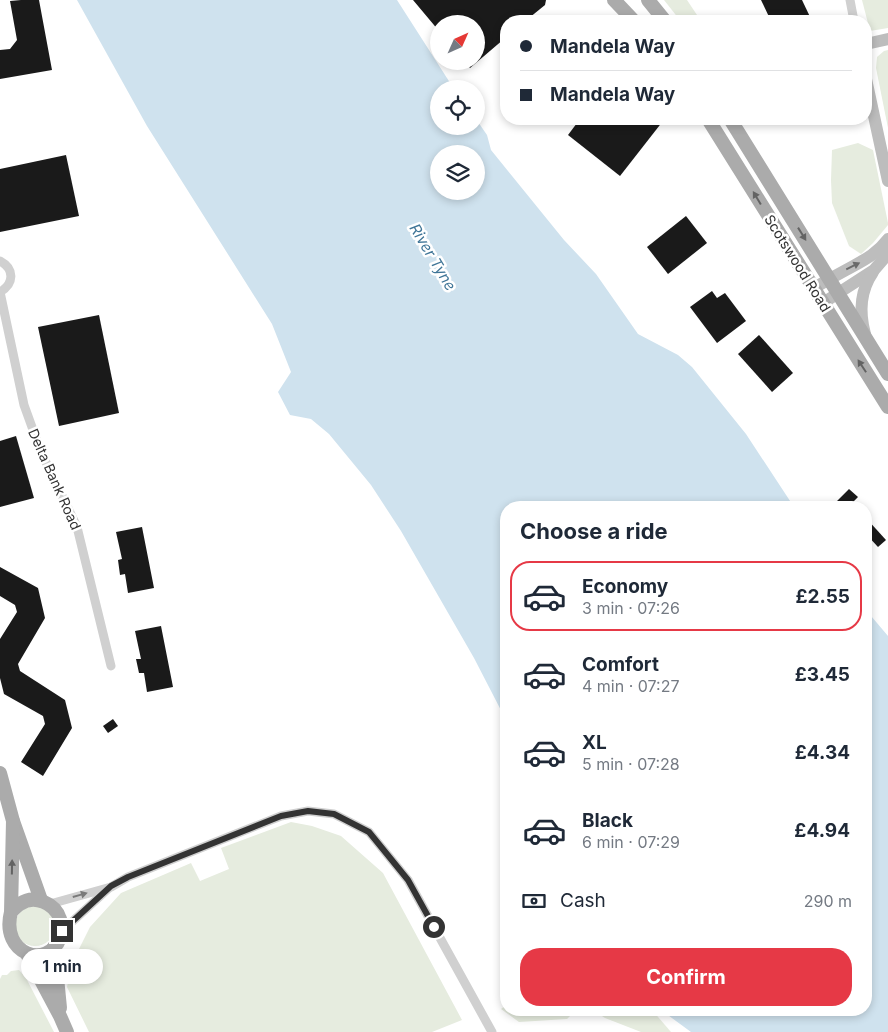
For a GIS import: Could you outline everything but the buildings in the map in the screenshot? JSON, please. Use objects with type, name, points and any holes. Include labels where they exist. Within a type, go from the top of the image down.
[{"type":"main road","points":[[614,0],[628,15]]},
{"type":"main road","points":[[648,0],[660,15]]},
{"type":"main road","points":[[872,43],[888,39]]},
{"type":"main road","points":[[872,107],[888,182]]},
{"type":"main road","name":"Scotswood Road","points":[[712,125],[888,407]]},
{"type":"main road","name":"Scotswood Road","points":[[734,125],[888,374]]},
{"type":"main road","points":[[814,288],[860,264],[888,240]]},
{"type":"main road","points":[[868,341],[862,324],[862,295],[867,280],[888,254]]},
{"type":"main road","points":[[823,303],[874,270]]},
{"type":"main road","points":[[0,773],[13,821],[45,902],[58,913],[62,922],[62,931],[54,947],[37,955],[28,954],[12,944],[8,935],[7,921],[11,912],[20,903],[30,900],[45,902]]},
{"type":"main road","points":[[11,912],[13,821]]},
{"type":"main road","points":[[54,947],[60,1016]]},
{"type":"main road","points":[[28,954],[67,1032]]},
{"type":"street","points":[[850,0],[853,15]]},
{"type":"street","name":"Delta Bank Road","points":[[0,261],[6,264],[11,274],[9,285],[0,292],[24,405],[41,452],[77,527],[111,666]]},
{"type":"street","points":[[45,902],[111,886],[128,877],[281,816],[308,811],[334,814],[369,832],[408,880],[492,1032]]},
{"type":"street","points":[[62,931],[111,886]]},
{"type":"shaded area","points":[[664,0],[687,0],[697,15],[676,15]]},
{"type":"shaded area","points":[[862,0],[888,0],[888,28],[872,31],[872,15],[866,15]]},
{"type":"shaded area","points":[[888,50],[888,128],[876,68],[877,57]]},
{"type":"shaded area","points":[[858,143],[873,150],[888,223],[873,243],[861,254],[849,246],[832,203],[831,180],[832,150]]},
{"type":"shaded area","points":[[291,822],[312,826],[341,836],[383,873],[462,1020],[432,1032],[89,1032],[67,987],[72,963],[90,927],[121,893],[191,863],[200,881],[229,869],[221,848]]},
{"type":"shaded area","points":[[35,906],[49,912],[55,926],[49,940],[35,946],[21,940],[15,926],[21,912]]},
{"type":"shaded area","points":[[19,970],[26,978],[54,1032],[0,1032],[0,979],[2,975]]},
{"type":"shaded area","points":[[511,1016],[570,1016],[567,1019],[519,1022]]},
{"type":"shaded area","points":[[602,1016],[657,1016],[671,1032],[641,1032]]},
{"type":"water","name":"River Tyne","points":[[77,0],[397,0],[430,52],[430,70],[442,70],[448,80],[430,80],[430,135],[485,135],[485,132],[491,150],[564,240],[596,274],[638,334],[678,355],[692,367],[746,434],[790,501],[500,501],[500,708],[474,658],[401,531],[371,485],[329,434],[311,419],[290,415],[278,392],[291,372],[272,324],[147,126]]},
{"type":"water","points":[[872,617],[888,636],[888,1032],[691,1032],[669,1016],[872,1016]]},
{"type":"route","points":[[62,931],[111,886],[128,877],[281,816],[308,811],[334,814],[369,832],[408,880],[434,927]]}]
